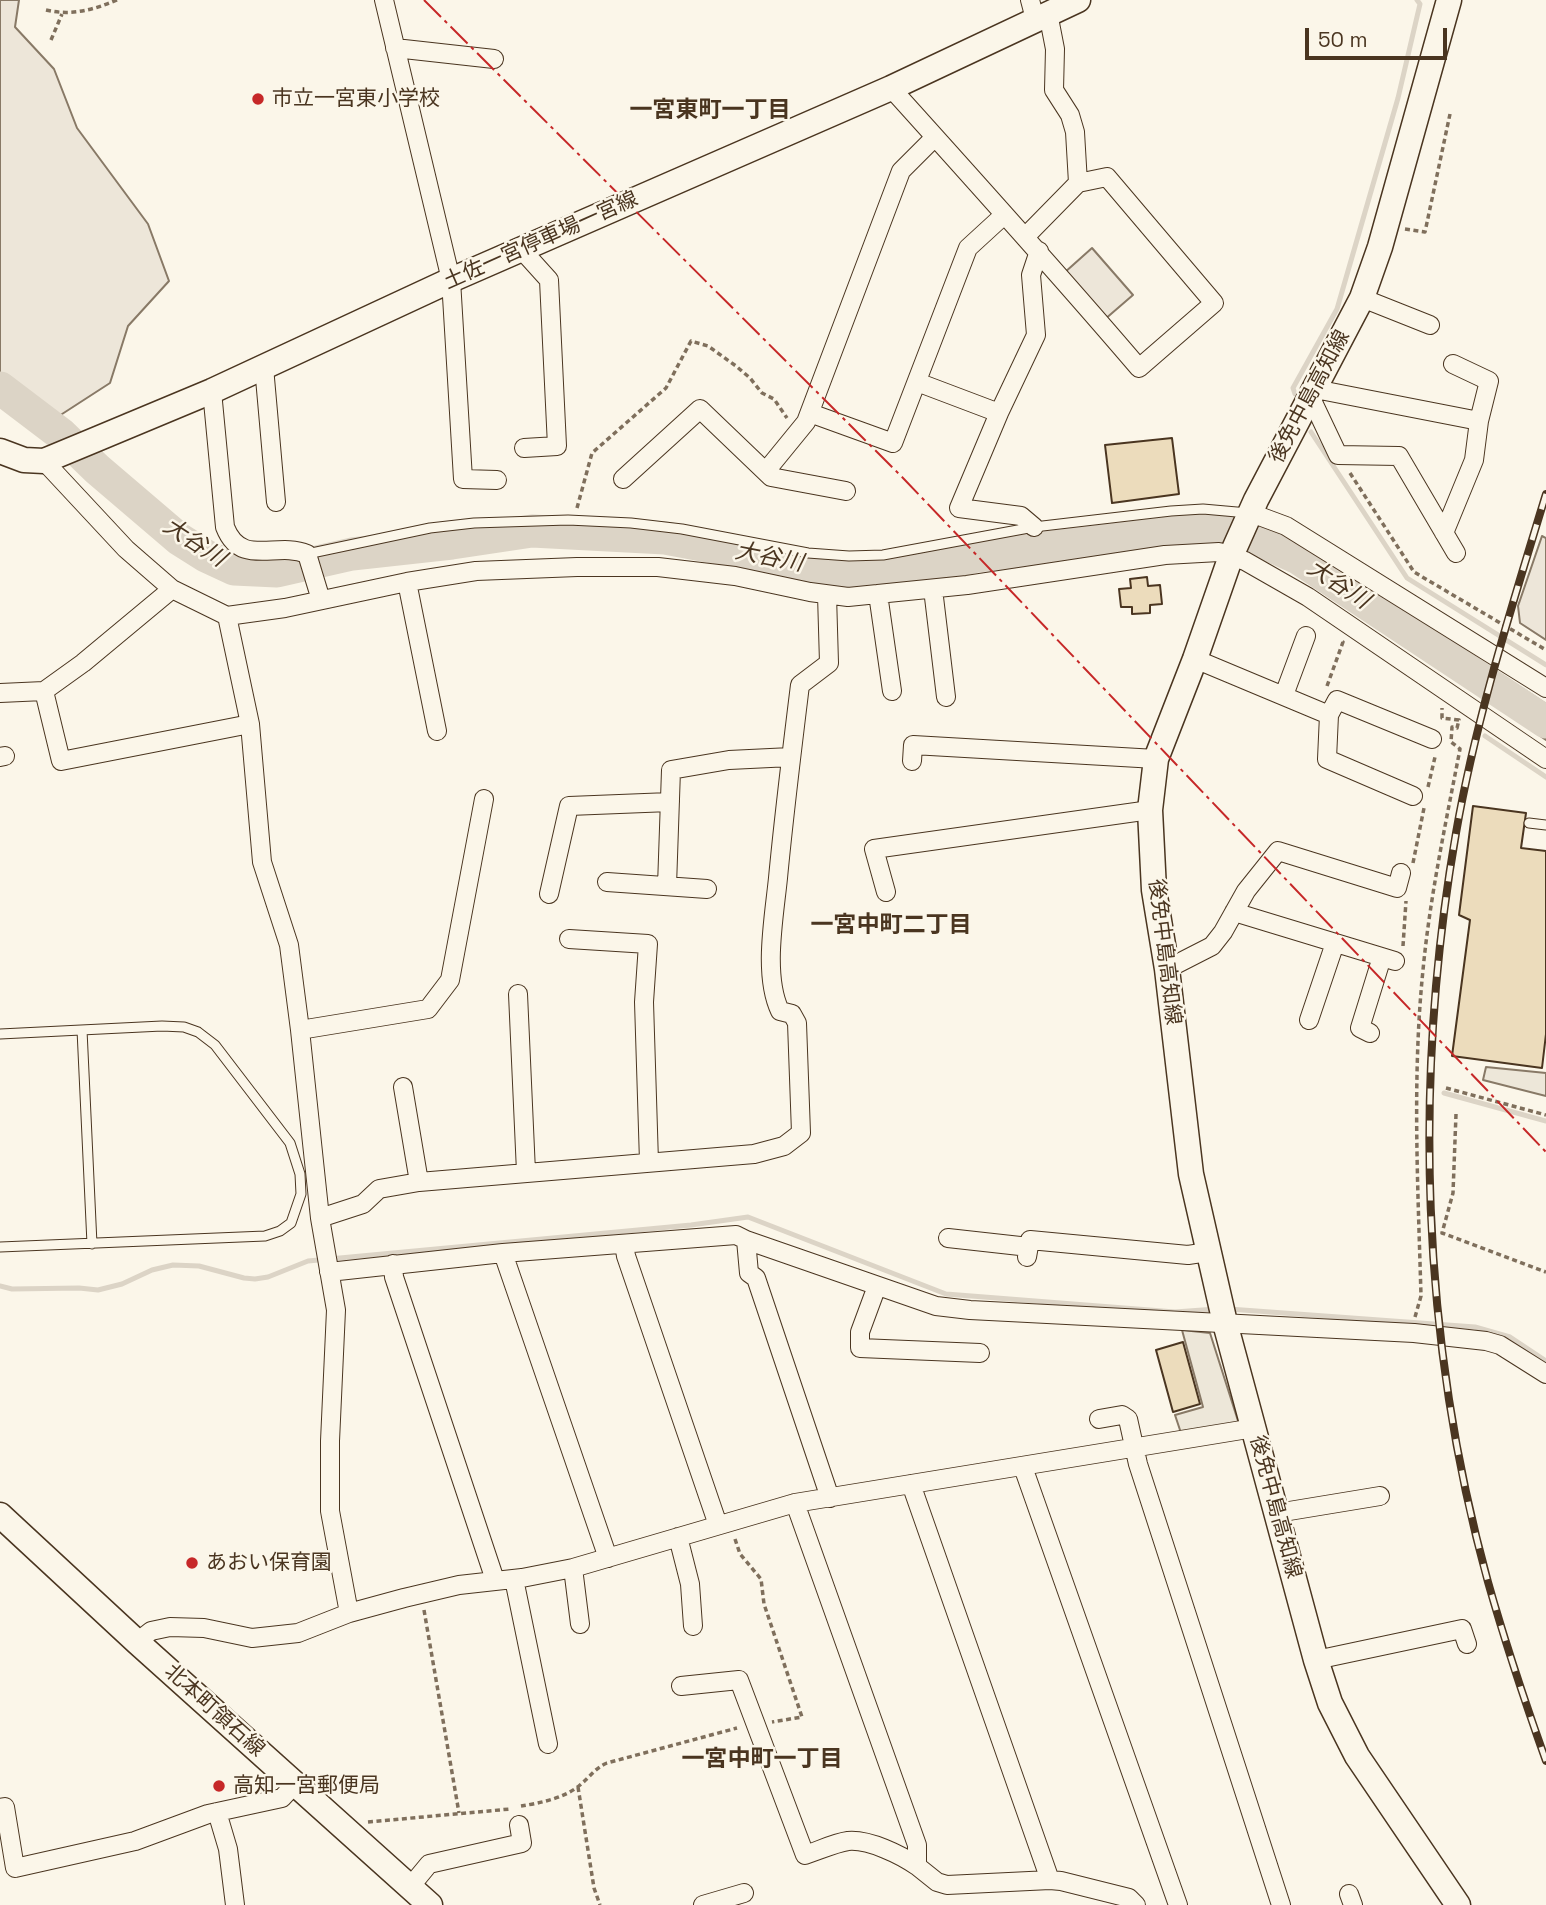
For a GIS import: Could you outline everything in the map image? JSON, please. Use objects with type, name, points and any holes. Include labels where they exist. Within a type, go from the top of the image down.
[{"type":"main road","name":"土佐一宮停車場一宮線","points":[[45,461],[212,391],[450,280],[891,88],[1038,11],[1078,0]]},
{"type":"main road","name":"後免中島高知線","points":[[1449,0],[1386,226],[1362,298],[1233,552],[1156,759],[1150,810],[1154,890],[1167,969],[1191,1174],[1223,1313],[1316,1660],[1330,1703],[1357,1756],[1458,1905]]},
{"type":"main road","points":[[0,451],[24,460],[45,461]]},
{"type":"main road","name":"北本町領石線","points":[[0,1515],[430,1905]]},
{"type":"street","points":[[384,0],[450,280],[463,479],[497,480]]},
{"type":"street","points":[[1038,11],[1055,49],[1054,90],[1070,115],[1075,132],[1078,183]]},
{"type":"street","points":[[395,48],[494,59]]},
{"type":"street","points":[[891,88],[1004,215],[1026,236],[1139,368],[1213,303],[1107,177],[1078,183],[1026,236]]},
{"type":"street","points":[[766,471],[806,422],[901,171],[935,137]]},
{"type":"street","points":[[810,413],[893,443],[968,248],[1004,215]]},
{"type":"street","points":[[521,249],[549,280],[557,446],[524,448]]},
{"type":"street","points":[[1034,527],[1021,516],[959,508],[999,413],[1037,335],[1031,275],[1039,251]]},
{"type":"street","points":[[1362,298],[1430,325]]},
{"type":"street","points":[[1444,533],[1474,460],[1479,421],[1489,381],[1453,364]]},
{"type":"street","points":[[264,367],[276,502]]},
{"type":"street","points":[[917,382],[999,413]]},
{"type":"street","points":[[212,391],[225,527],[230,540],[240,547],[254,551],[296,549],[307,554],[321,600]]},
{"type":"street","points":[[1313,394],[1479,421]]},
{"type":"street","points":[[1313,394],[1338,455],[1399,456],[1456,553]]},
{"type":"street","points":[[623,479],[700,409],[771,477],[846,491]]},
{"type":"street","points":[[45,461],[125,549],[172,589],[227,616],[285,608],[407,582],[477,571],[577,567],[658,568],[734,576],[848,597],[933,589],[1165,555],[1233,552],[1308,597],[1546,760]]},
{"type":"street","points":[[1251,513],[1286,526],[1546,688]]},
{"type":"street","points":[[407,582],[437,732]]},
{"type":"street","points":[[0,693],[44,691],[83,663],[172,589]]},
{"type":"street","points":[[933,589],[946,697]]},
{"type":"street","points":[[878,594],[892,691]]},
{"type":"street","points":[[320,1218],[363,1204],[379,1189],[419,1182],[526,1172],[754,1154],[784,1146],[801,1133],[797,1023],[792,1014],[780,1012],[774,999],[772,948],[800,685],[829,663],[827,595]]},
{"type":"street","points":[[227,616],[250,724],[262,862],[289,945],[320,1218],[336,1310],[330,1511],[349,1613]]},
{"type":"street","points":[[1283,695],[1306,636]]},
{"type":"street","points":[[1195,659],[1329,715]]},
{"type":"street","points":[[44,691],[61,761],[250,724]]},
{"type":"street","points":[[1413,796],[1327,759],[1329,715],[1337,700],[1435,742]]},
{"type":"street","points":[[912,761],[913,746],[1156,759]]},
{"type":"street","points":[[667,886],[671,770],[729,760],[791,757]]},
{"type":"street","points":[[300,1030],[428,1009],[450,980],[484,799]]},
{"type":"street","points":[[549,894],[569,806],[670,802]]},
{"type":"street","points":[[886,892],[874,849],[1150,810]]},
{"type":"street","points":[[1167,969],[1212,946],[1246,891],[1278,851],[1396,888],[1407,869]]},
{"type":"street","points":[[607,881],[707,889]]},
{"type":"street","points":[[1234,912],[1393,958],[1360,1028],[1370,1033]]},
{"type":"street","points":[[569,939],[648,944],[644,1002],[649,1162]]},
{"type":"street","points":[[1309,1020],[1335,943]]},
{"type":"street","points":[[518,994],[526,1172]]},
{"type":"street","points":[[403,1087],[419,1182]]},
{"type":"street","points":[[328,1264],[393,1264],[736,1235],[936,1306],[970,1310],[1223,1313],[1486,1341],[1500,1345],[1546,1374]]},
{"type":"street","points":[[947,1238],[1028,1252],[1030,1240],[1188,1255],[1208,1252]]},
{"type":"street","points":[[746,1240],[749,1272],[755,1278],[781,1348],[830,1498]]},
{"type":"street","points":[[624,1244],[626,1256],[723,1523]]},
{"type":"street","points":[[503,1253],[608,1558]]},
{"type":"street","points":[[393,1264],[394,1277],[505,1579],[548,1744]]},
{"type":"street","points":[[877,1286],[860,1332],[860,1348],[980,1353]]},
{"type":"street","points":[[1099,1419],[1122,1415],[1128,1419],[1139,1464],[1281,1905]]},
{"type":"street","points":[[137,1642],[151,1631],[170,1627],[204,1628],[252,1639],[298,1633],[349,1613],[421,1594],[459,1585],[573,1568],[796,1503],[1254,1428]]},
{"type":"street","points":[[1023,1467],[1178,1905]]},
{"type":"street","points":[[911,1485],[1050,1880]]},
{"type":"street","points":[[1277,1513],[1380,1496]]},
{"type":"street","points":[[796,1503],[917,1846],[918,1866]]},
{"type":"street","points":[[678,1537],[690,1584],[693,1626]]},
{"type":"street","points":[[573,1568],[580,1624]]},
{"type":"street","points":[[1316,1660],[1462,1629],[1467,1644]]},
{"type":"street","points":[[681,1686],[739,1679],[805,1855],[849,1841],[874,1845],[903,1856],[937,1882],[947,1885],[1061,1881],[1129,1898],[1136,1905]]},
{"type":"street","points":[[0,1808],[5,1807],[7,1870],[135,1841],[217,1812],[282,1798],[295,1784]]},
{"type":"street","points":[[217,1812],[228,1849],[235,1905]]},
{"type":"street","points":[[410,1887],[429,1864],[523,1843],[519,1825]]},
{"type":"street","points":[[704,1905],[744,1894]]},
{"type":"lane","points":[[307,554],[430,528],[517,520],[568,520],[682,529],[808,553],[883,555],[1034,527],[1203,509],[1251,513]]},
{"type":"lane","points":[[1529,823],[1546,825]]},
{"type":"lane","points":[[0,1034],[162,1026],[184,1027],[198,1032],[215,1045],[290,1143],[300,1174],[300,1194],[291,1223],[280,1231],[265,1236],[0,1247]]},
{"type":"lane","points":[[82,1030],[92,1244]]},
{"type":"path","points":[[46,10],[62,14],[78,12],[117,0]]},
{"type":"path","points":[[51,40],[62,14]]},
{"type":"path","points":[[1386,226],[1425,232],[1451,114]]},
{"type":"path","points":[[1338,455],[1414,572],[1546,650]]},
{"type":"path","points":[[1324,695],[1343,642]]},
{"type":"path","points":[[1414,1314],[1421,1296],[1416,1148],[1423,970],[1433,892],[1460,749],[1451,742],[1452,727],[1457,728],[1459,720],[1442,718],[1444,689]]},
{"type":"path","points":[[1407,869],[1435,742]]},
{"type":"path","points":[[1393,958],[1408,891]]},
{"type":"path","points":[[1446,1088],[1546,1115]]},
{"type":"path","points":[[1456,1114],[1453,1193],[1442,1233],[1546,1272]]},
{"type":"path","points":[[346,1830],[362,1823],[512,1808],[541,1802],[578,1787],[598,1767],[607,1763],[756,1724],[802,1717],[764,1604],[761,1579],[740,1554],[723,1523]]},
{"type":"path","points":[[421,1594],[459,1814]]},
{"type":"path","points":[[578,1787],[594,1888],[600,1905]]},
{"type":"shaded area","points":[[0,0],[19,0],[15,27],[54,69],[77,128],[148,224],[169,281],[128,326],[110,383],[59,416],[0,401]]},
{"type":"shaded area","points":[[1092,248],[1133,295],[1104,320],[1064,273]]},
{"type":"shaded area","points":[[1542,536],[1546,538],[1546,640],[1520,623],[1518,606]]},
{"type":"shaded area","points":[[1502,675],[1546,704],[1546,740],[1494,704]]},
{"type":"shaded area","points":[[1486,1067],[1546,1073],[1546,1096],[1483,1080]]},
{"type":"shaded area","points":[[1182,1330],[1210,1333],[1239,1424],[1182,1436],[1175,1415],[1203,1407]]},
{"type":"building","points":[[1172,438],[1179,494],[1112,503],[1105,445]]},
{"type":"building","points":[[1147,577],[1148,586],[1160,585],[1162,604],[1150,605],[1150,613],[1132,614],[1132,607],[1121,607],[1119,589],[1131,588],[1130,579]]},
{"type":"building","points":[[1473,806],[1526,813],[1521,848],[1546,851],[1546,1034],[1542,1068],[1452,1056],[1470,920],[1459,915]]},
{"type":"building","points":[[1183,1342],[1200,1404],[1173,1412],[1156,1350]]},
{"type":"waterway","points":[[1295,394],[1293,388],[1337,309],[1398,98],[1420,4],[1417,0]]},
{"type":"waterway","name":"大谷川","points":[[0,388],[62,435],[97,469],[179,539],[234,569],[277,571],[352,554],[532,531],[665,538],[851,573],[867,573],[915,569],[977,556],[1231,528],[1298,558],[1546,722]]},
{"type":"waterway","points":[[1311,432],[1407,578],[1546,665]]},
{"type":"waterway","points":[[1485,736],[1546,777]]},
{"type":"waterway","points":[[1444,1093],[1546,1121]]},
{"type":"waterway","points":[[0,1286],[12,1289],[98,1290],[173,1265],[199,1266],[255,1279],[268,1277],[308,1261],[691,1225],[748,1217],[946,1294],[1175,1312],[1216,1309]]},
{"type":"waterway","points":[[1229,1309],[1475,1327],[1510,1337],[1546,1361]]},
{"type":"railway","points":[[1546,494],[1484,705],[1464,790],[1442,926],[1433,1020],[1430,1114],[1431,1209],[1437,1303],[1449,1397],[1466,1490],[1488,1582],[1546,1761]]},
{"type":"power","points":[[424,0],[903,478],[1546,1152]]},
{"type":"place","name":"市立一宮東小学校","points":[[258,99]]},
{"type":"place","name":"あおい保育園","points":[[192,1563]]},
{"type":"place","name":"高知一宮郵便局","points":[[219,1786]]},
{"type":"district","name":"一宮東町一丁目","points":[[710,111]]},
{"type":"district","name":"一宮中町二丁目","points":[[891,926]]},
{"type":"district","name":"一宮中町一丁目","points":[[762,1760]]}]
